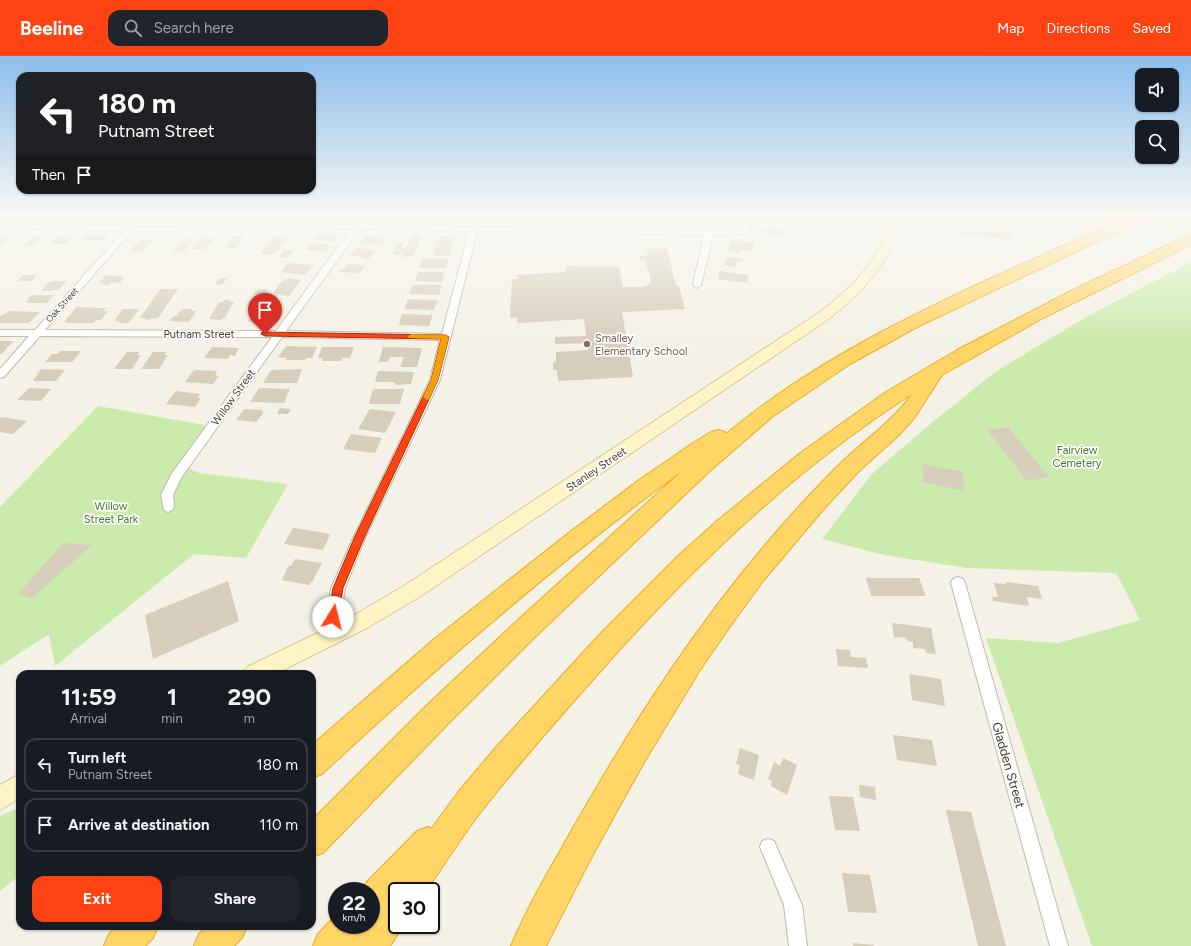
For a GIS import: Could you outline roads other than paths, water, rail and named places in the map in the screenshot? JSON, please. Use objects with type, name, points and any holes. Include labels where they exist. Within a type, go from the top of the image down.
[{"type":"highway","points":[[316,760],[425,662],[570,545],[694,452],[733,428],[770,408],[838,364],[913,322],[1047,260]]},
{"type":"highway","points":[[413,882],[469,804],[536,724],[593,660],[659,591],[721,531],[776,482],[874,410],[935,370],[994,337],[1148,260]]},
{"type":"highway","points":[[528,946],[600,812],[668,698],[698,652],[745,587],[781,542],[853,465],[904,418],[919,398],[935,370]]},
{"type":"highway","points":[[316,838],[437,715],[523,632],[704,464],[770,408]]},
{"type":"highway","points":[[380,892],[420,850],[469,804]]},
{"type":"highway","points":[[370,946],[388,919]]},
{"type":"highway","points":[[121,946],[137,930]]},
{"type":"highway","points":[[211,946],[226,930]]},
{"type":"highway","points":[[330,946],[341,934]]},
{"type":"main road","name":"Stanley Street","points":[[262,670],[385,608],[446,570],[825,315],[855,290],[880,260]]},
{"type":"main road","points":[[0,785],[16,781]]},
{"type":"main road","points":[[0,798],[16,788]]},
{"type":"street","name":"Oak Street","points":[[0,375],[103,260]]},
{"type":"street","name":"Willow Street","points":[[168,507],[167,495],[176,476],[334,260]]},
{"type":"street","points":[[330,637],[338,588],[360,536],[435,380],[466,260]]},
{"type":"street","points":[[697,285],[703,260]]},
{"type":"street","name":"Putnam Street","points":[[0,332],[445,337]]},
{"type":"street","name":"Gladden Street","points":[[958,583],[1059,946]]},
{"type":"street","points":[[768,847],[793,905],[798,946]]},
{"type":"place","name":"Smalley Elementary School","points":[[587,344]]},
{"type":"park label","name":"Fairview Cemetery","points":[[1077,456]]},
{"type":"park label","name":"Willow Street Park","points":[[111,512]]}]
